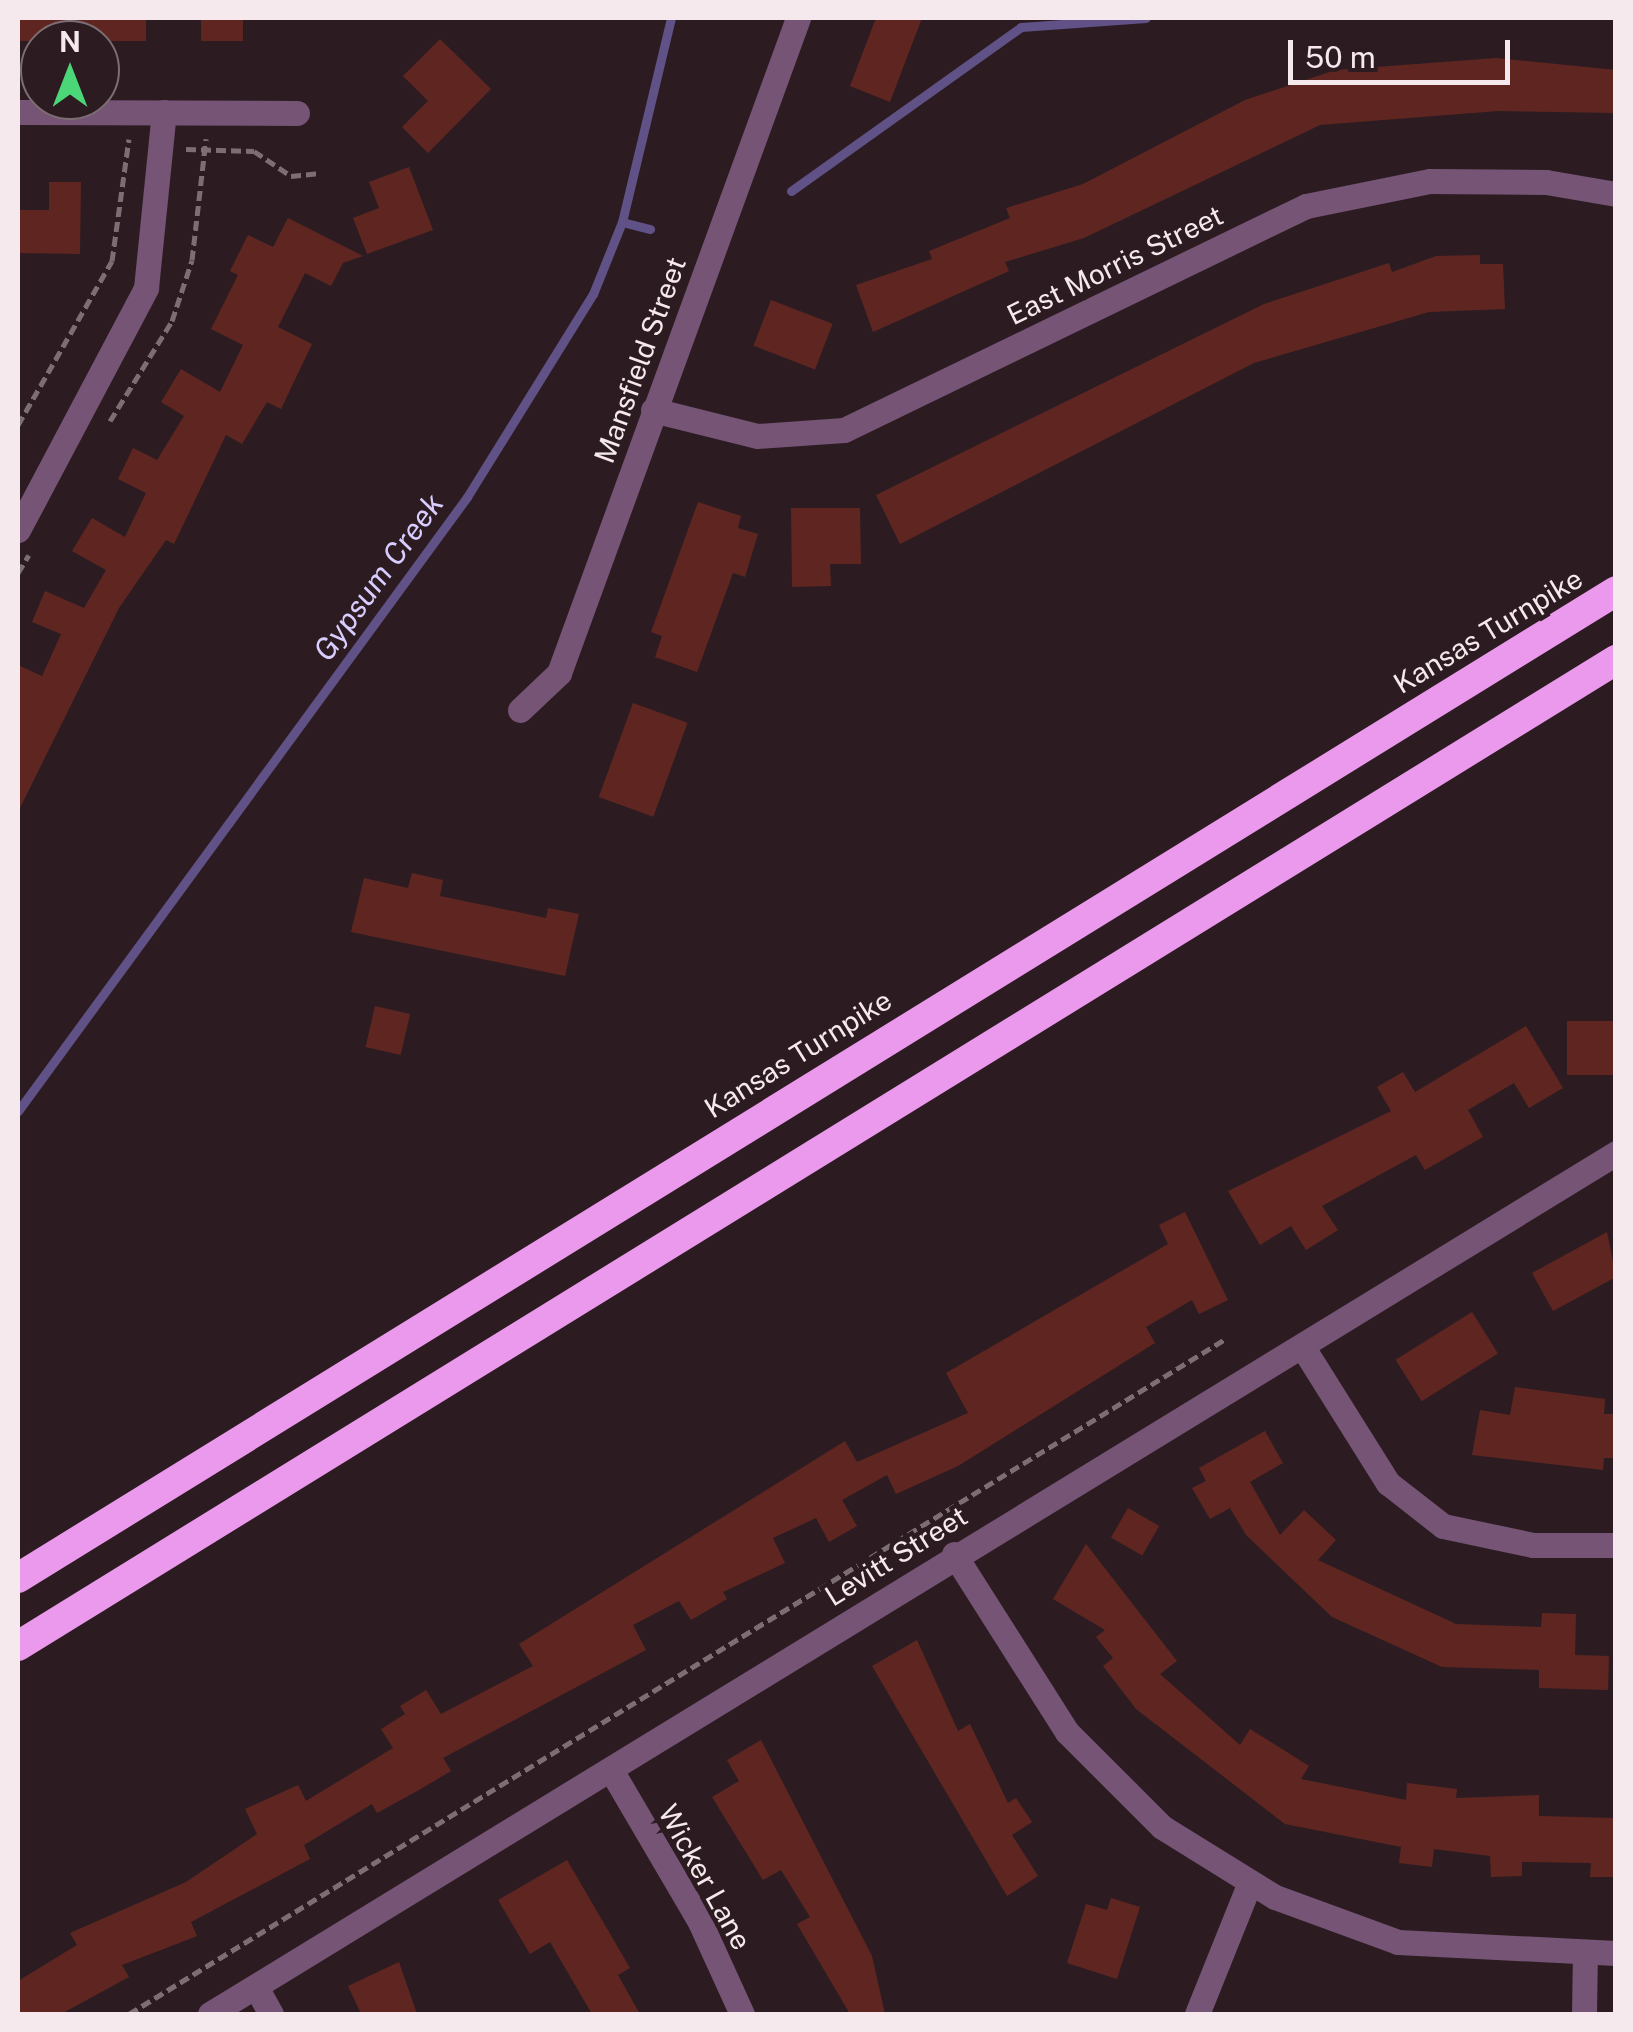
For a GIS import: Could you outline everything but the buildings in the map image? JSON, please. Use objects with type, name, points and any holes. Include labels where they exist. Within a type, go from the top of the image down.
[{"type":"highway","name":"Kansas Turnpike","points":[[18,1578],[1616,591]]},
{"type":"highway","points":[[18,1646],[1616,660]]},
{"type":"street","name":"Mansfield Street","points":[[520,710],[560,673],[798,18]]},
{"type":"street","points":[[18,112],[297,113]]},
{"type":"street","points":[[18,530],[146,288],[164,112]]},
{"type":"street","name":"East Morris Street","points":[[653,410],[757,436],[844,430],[1306,206],[1430,181],[1546,182],[1616,194]]},
{"type":"street","name":"Levitt Street","points":[[210,2014],[611,1770],[954,1554],[1616,1154]]},
{"type":"street","points":[[1302,1346],[1388,1483],[1443,1526],[1533,1545],[1616,1546]]},
{"type":"street","points":[[954,1554],[1067,1732],[1162,1827],[1250,1882],[1398,1942],[1616,1953]]},
{"type":"street","name":"Wicker Lane","points":[[611,1770],[742,2014]]},
{"type":"street","points":[[1197,2014],[1250,1882]]},
{"type":"street","points":[[1584,2014],[1585,1953]]},
{"type":"street","points":[[256,1987],[271,2014]]},
{"type":"path","points":[[18,425],[112,261],[130,131]]},
{"type":"path","points":[[128,149],[254,151],[291,176],[318,172]]},
{"type":"path","points":[[129,2014],[1227,1338]]},
{"type":"waterway","name":"Gypsum Creek","points":[[18,1111],[467,497],[593,294],[622,222],[671,18]]},
{"type":"waterway","points":[[791,191],[1021,27],[1146,18]]},
{"type":"waterway","points":[[622,222],[650,229]]}]
